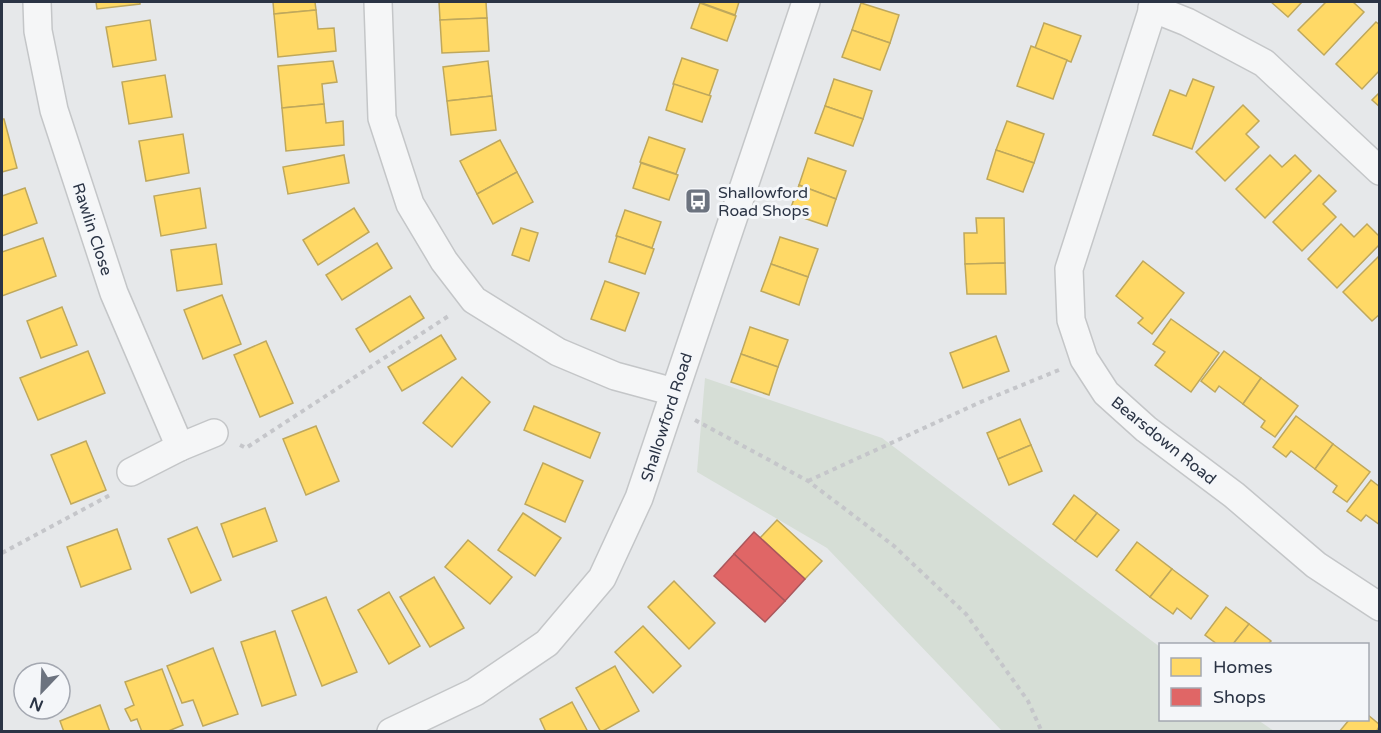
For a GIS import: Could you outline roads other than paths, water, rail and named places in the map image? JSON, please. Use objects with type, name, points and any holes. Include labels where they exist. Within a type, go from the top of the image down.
[{"type":"street","name":"Rawlin Close","points":[[37,2],[38,31],[54,110],[114,293],[180,447]]},
{"type":"street","points":[[378,2],[382,118],[411,204],[444,261],[474,300],[558,352],[672,399]]},
{"type":"street","name":"Shallowford Road","points":[[391,732],[475,692],[547,644],[602,578],[639,498],[806,2]]},
{"type":"street","points":[[1154,5],[1264,63],[1380,171]]},
{"type":"street","name":"Bearsdown Road","points":[[1154,5],[1070,270],[1071,320],[1084,359],[1106,393],[1146,429],[1234,495],[1316,565],[1380,607]]},
{"type":"street","points":[[130,472],[214,433]]},
{"type":"place","name":"Shallowford Road Shops","points":[[698,201]]}]
